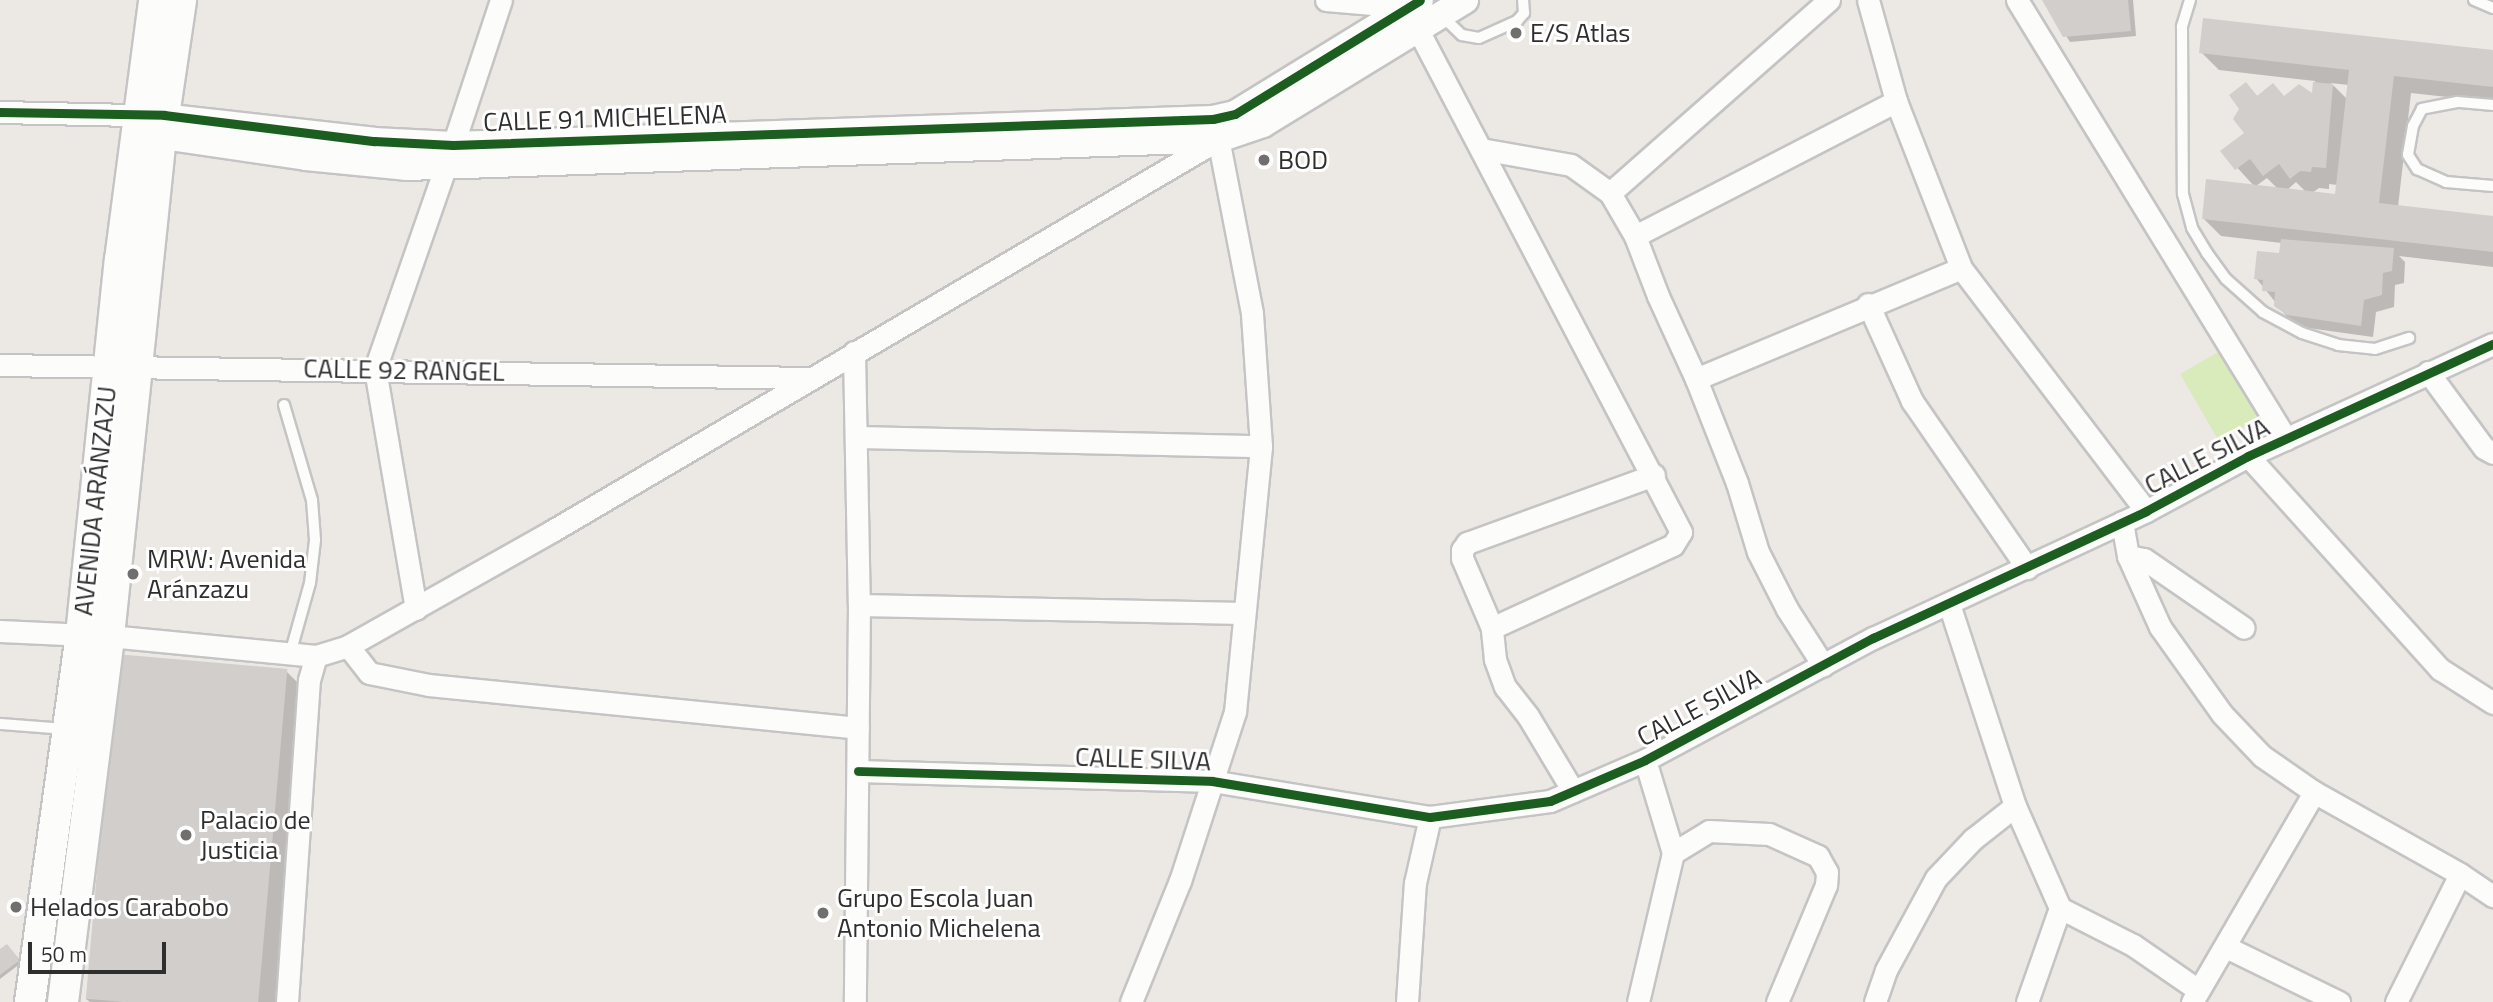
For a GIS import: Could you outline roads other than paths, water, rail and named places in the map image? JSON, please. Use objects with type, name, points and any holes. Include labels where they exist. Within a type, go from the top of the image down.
[{"type":"main road","name":"AVENIDA ARÁNZAZU","points":[[63,1002],[95,636],[123,367],[154,0]]},
{"type":"main road","name":"AVENIDA ARÁNZAZU","points":[[142,122],[181,0]]},
{"type":"main road","name":"AVENIDA ARÁNZAZU","points":[[30,1002],[68,729],[95,636]]},
{"type":"street","points":[[416,609],[375,369],[501,0]]},
{"type":"street","points":[[1326,0],[1421,13],[1481,149],[1654,475],[1681,532],[1677,540],[1492,628]]},
{"type":"street","name":"CALLE 91 MICHELENA","points":[[0,113],[374,141],[449,155],[1217,129],[1235,114],[1421,13],[1465,0]]},
{"type":"street","points":[[1610,193],[1829,0]]},
{"type":"street","points":[[1868,0],[1896,101],[1961,268],[2146,511]]},
{"type":"street","points":[[2017,0],[2286,439]]},
{"type":"street","points":[[1635,236],[1896,101]]},
{"type":"street","points":[[0,631],[95,636],[316,656],[348,646],[416,609],[854,352],[1217,129],[1252,313],[1261,446],[1236,712],[1180,881],[1131,1002]]},
{"type":"street","points":[[1481,149],[1571,165],[1610,193],[1635,236],[1658,296],[1696,379],[1737,483],[1758,552],[1787,609],[1823,665]]},
{"type":"street","points":[[1696,379],[1868,304],[1961,268]]},
{"type":"street","points":[[1868,304],[1912,401],[2027,568]]},
{"type":"street","name":"CALLE SILVA","points":[[858,771],[1212,782],[1430,817],[1550,801],[1645,760],[1823,665],[2146,511],[2248,456],[2493,344]]},
{"type":"street","points":[[854,352],[858,437],[859,605],[855,1002]]},
{"type":"street","name":"CALLE 92 RANGEL","points":[[0,365],[809,378]]},
{"type":"street","points":[[2428,372],[2484,448],[2493,453]]},
{"type":"street","points":[[858,437],[1261,446]]},
{"type":"street","points":[[2248,456],[2440,669],[2493,703]]},
{"type":"street","points":[[1573,791],[1528,716],[1504,687],[1495,659],[1492,628],[1462,558],[1462,550],[1467,543],[1654,475]]},
{"type":"street","points":[[2122,522],[2128,556],[2160,627],[2222,714],[2262,756],[2314,792],[2460,874],[2493,896]]},
{"type":"street","points":[[2128,556],[2144,559],[2244,628]]},
{"type":"street","points":[[1949,604],[2015,806],[2060,908],[2133,945],[2195,996],[2314,792]]},
{"type":"street","points":[[859,605],[1244,613]]},
{"type":"street","points":[[348,646],[369,673],[429,685],[858,728]]},
{"type":"street","points":[[287,1002],[309,680],[316,656]]},
{"type":"street","points":[[1638,1002],[1673,853],[1645,760]]},
{"type":"street","points":[[1875,1002],[1886,970],[1936,878],[1973,839],[2015,806]]},
{"type":"street","points":[[1407,1002],[1415,883],[1430,817]]},
{"type":"street","points":[[1673,853],[1709,831],[1769,834],[1818,856],[1826,872],[1826,885],[1777,1002]]},
{"type":"street","points":[[2396,1002],[2460,874]]},
{"type":"street","points":[[2027,1002],[2060,908]]},
{"type":"street","points":[[2226,947],[2339,1002]]},
{"type":"lane","points":[[1421,13],[1462,35],[1479,38],[1517,22],[1524,13],[1523,0]]},
{"type":"lane","points":[[2190,0],[2182,27],[2183,194],[2192,228],[2207,253],[2226,279],[2263,312],[2302,333],[2338,345],[2375,349],[2409,338]]},
{"type":"lane","points":[[2474,0],[2493,8]]},
{"type":"lane","points":[[2493,105],[2457,102],[2421,109],[2413,126],[2408,155],[2417,169],[2446,182],[2493,186]]},
{"type":"lane","points":[[284,405],[312,500],[315,540],[310,583],[290,654]]},
{"type":"lane","points":[[0,724],[68,729]]},
{"type":"place","name":"E/S Atlas","points":[[1516,33]]},
{"type":"place","name":"BOD","points":[[1264,160]]},
{"type":"place","name":"MRW: Avenida Aránzazu","points":[[133,574]]},
{"type":"place","name":"Palacio de Justicia","points":[[186,835]]},
{"type":"place","name":"Helados Carabobo","points":[[16,907]]},
{"type":"place","name":"Grupo Escola Juan Antonio Michelena","points":[[823,913]]}]
